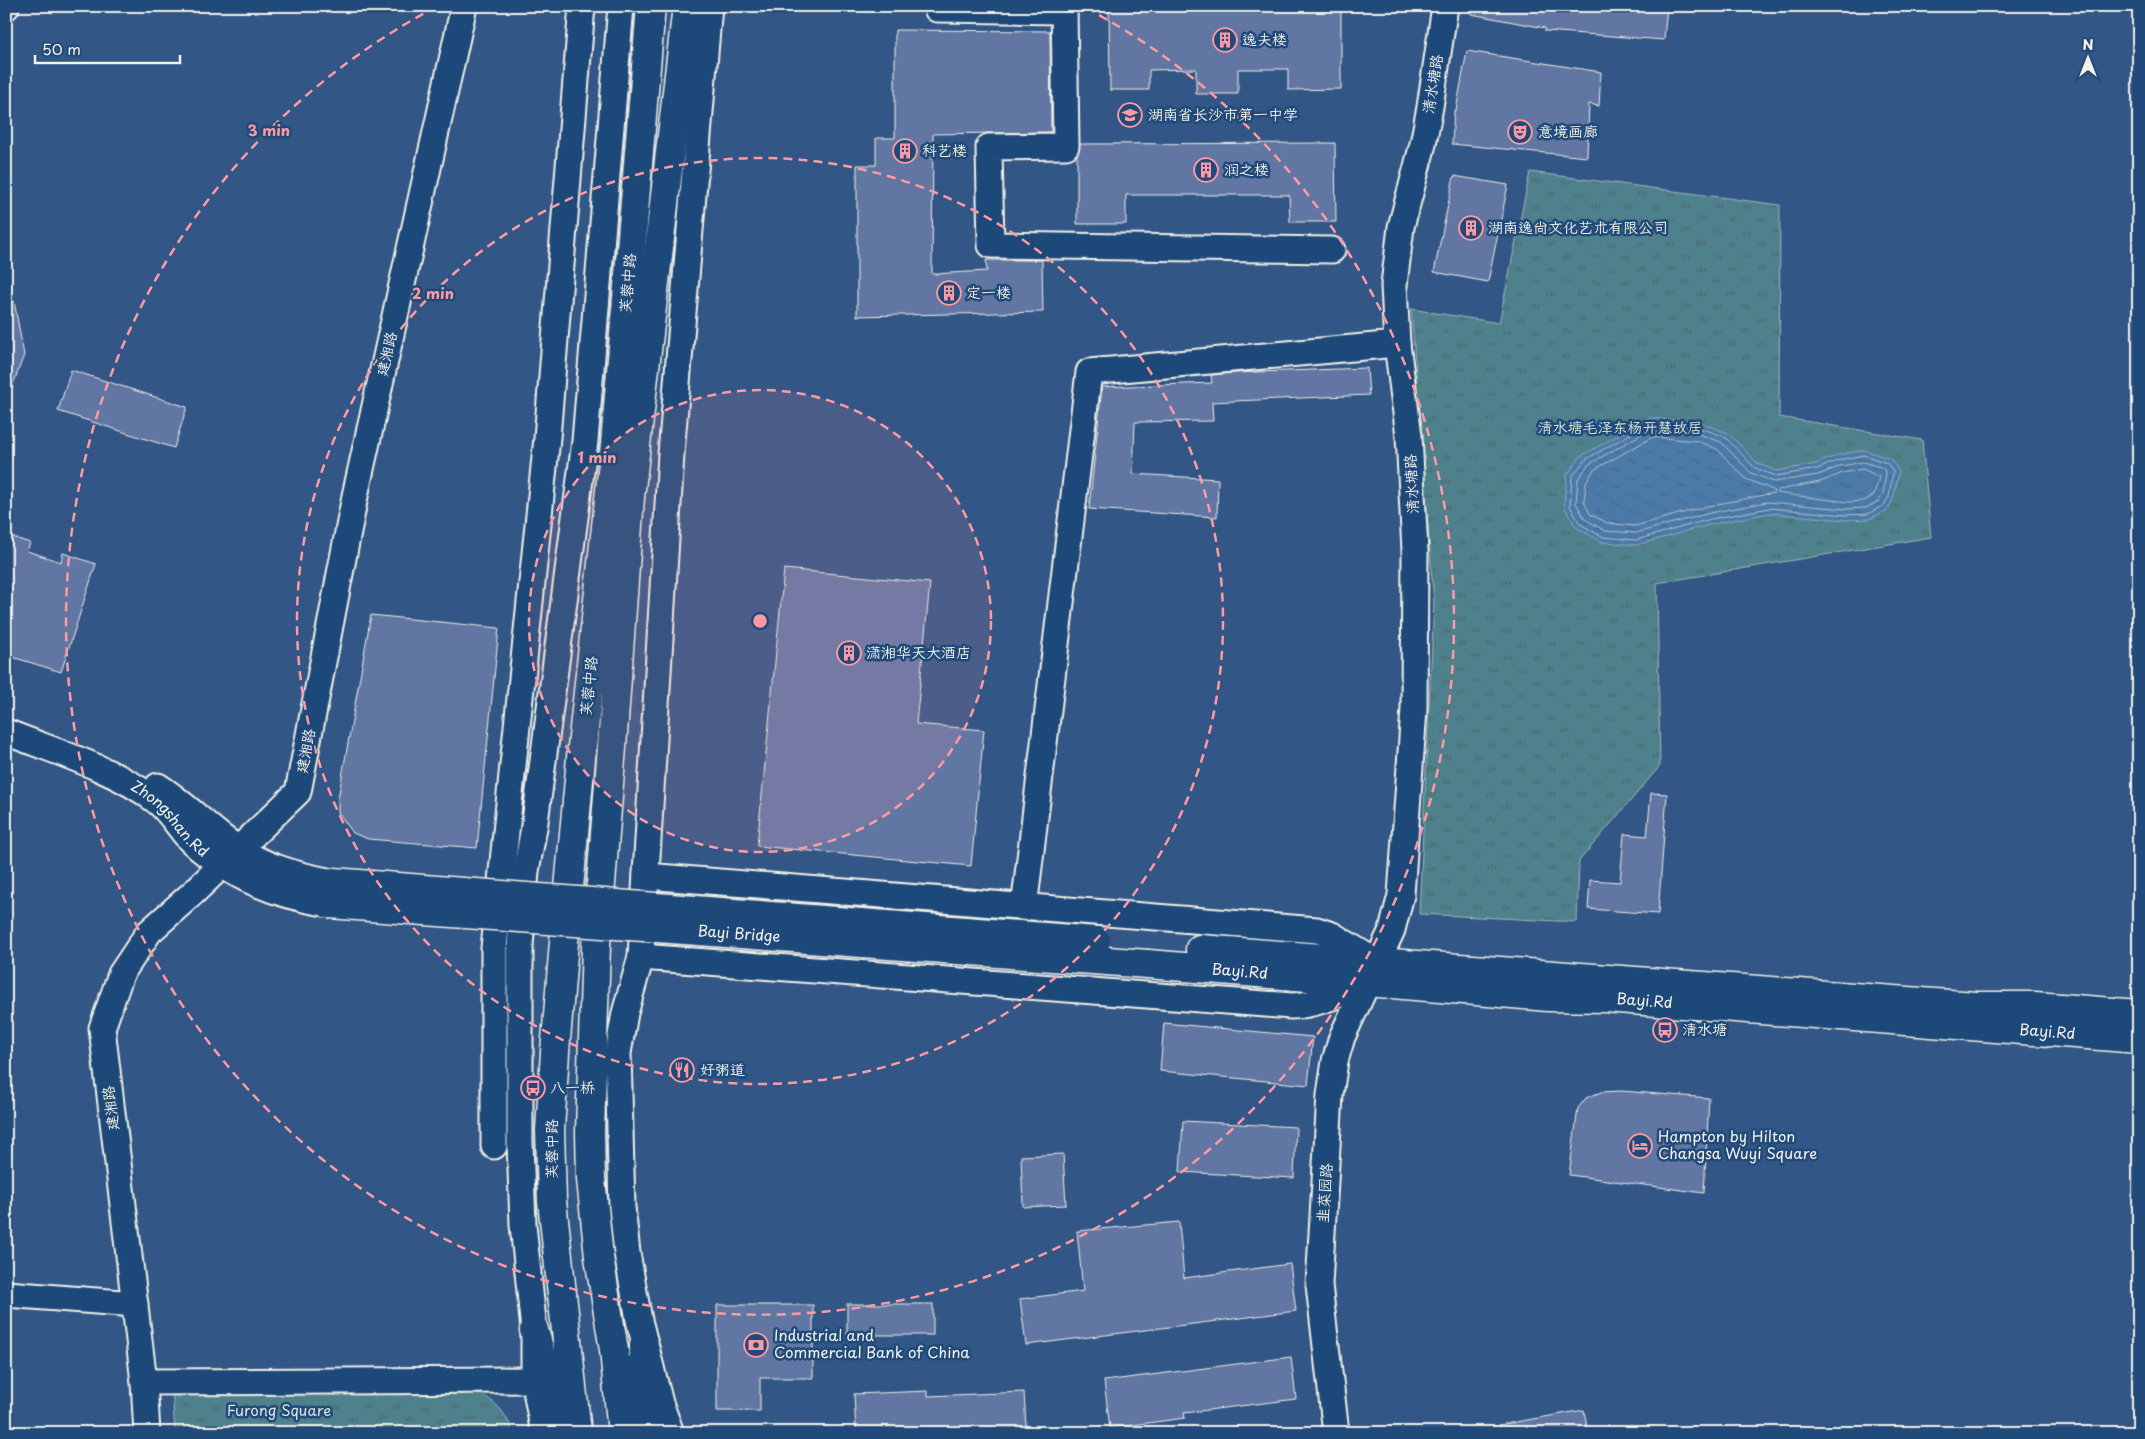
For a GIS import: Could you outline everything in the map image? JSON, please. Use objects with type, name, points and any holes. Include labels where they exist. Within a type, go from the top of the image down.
[{"type":"main road","name":"芙蓉中路","points":[[570,1365],[552,1201],[550,1130],[555,1052],[582,747],[615,444],[651,6]]},
{"type":"main road","name":"芙蓉中路","points":[[614,1350],[599,1257],[591,1178],[590,1132],[596,945],[630,497],[687,6]]},
{"type":"main road","name":"Bayi Bridge","points":[[331,893],[1149,954]]},
{"type":"main road","name":"Bayi.Rd","points":[[1149,954],[1372,972],[1976,1006],[2035,1006],[2139,1014]]},
{"type":"main road","name":"Bayi.Rd","points":[[1372,972],[1538,997],[1605,998],[2139,1039]]},
{"type":"main road","points":[[534,1330],[563,1433]]},
{"type":"main road","points":[[644,1344],[646,1423]]},
{"type":"main road","points":[[614,1350],[646,1423]]},
{"type":"main road","points":[[614,1350],[622,1433]]},
{"type":"main road","points":[[570,1365],[577,1433]]},
{"type":"main road","points":[[570,1365],[590,1433]]},
{"type":"street","name":"建湘路","points":[[147,1433],[144,1382],[102,1028],[121,974],[149,932],[298,792],[355,496],[464,6]]},
{"type":"street","points":[[494,1146],[494,948],[547,438],[582,6]]},
{"type":"street","points":[[544,1433],[534,1380],[534,1330],[523,1225],[520,1142],[520,946],[526,871],[535,822],[585,441],[621,6]]},
{"type":"street","points":[[671,1433],[660,1403],[644,1344],[627,1253],[622,1207],[618,1053],[624,1013],[641,957],[670,454],[709,6]]},
{"type":"street","name":"清水塘路","points":[[1372,972],[1392,930],[1402,894],[1414,709],[1415,560],[1413,502],[1409,436],[1397,344],[1394,285],[1396,256],[1422,144],[1445,6]]},
{"type":"street","points":[[937,9],[1064,9],[1066,146],[989,147],[991,245],[1332,250]]},
{"type":"street","points":[[1024,908],[1089,372],[1397,344]]},
{"type":"street","name":"Zhongshan.Rd","points":[[6,720],[121,764],[165,791],[230,857]]},
{"type":"street","name":"Zhongshan.Rd","points":[[6,732],[116,777],[155,800],[191,840],[230,857],[257,860],[331,893]]},
{"type":"street","points":[[641,957],[1292,1006],[1306,1006],[1318,1002],[1372,972],[1332,935],[1317,930],[1024,908],[646,876]]},
{"type":"street","name":"韭菜园路","points":[[1336,1433],[1319,1285],[1330,1094],[1335,1061],[1342,1037],[1372,972]]},
{"type":"street","points":[[6,1294],[135,1304]]},
{"type":"street","points":[[144,1382],[534,1380]]},
{"type":"green space","name":"清水塘毛泽东杨开慧故居","points":[[1530,172],[1780,205],[1779,417],[1922,440],[1931,537],[1657,583],[1660,766],[1579,861],[1577,922],[1419,914],[1434,603],[1411,309],[1499,323]]},
{"type":"green space","name":"Furong Square","points":[[172,1388],[474,1390],[488,1398],[503,1412],[513,1433],[175,1433]]},
{"type":"water","points":[[1649,418],[1701,423],[1728,433],[1758,464],[1777,471],[1816,464],[1838,455],[1864,450],[1890,459],[1899,471],[1893,499],[1887,510],[1869,519],[1846,520],[1769,513],[1712,524],[1637,545],[1602,542],[1576,527],[1564,506],[1567,475],[1581,456]]},
{"type":"building","name":"逸夫楼","points":[[1109,6],[1148,6],[1148,10],[1265,10],[1265,6],[1341,6],[1341,89],[1288,90],[1288,69],[1238,69],[1238,94],[1196,94],[1196,69],[1149,70],[1149,90],[1110,90]]},
{"type":"building","points":[[1472,6],[1667,6],[1664,40],[1545,31],[1545,28],[1471,14]]},
{"type":"building","name":"科艺楼","points":[[895,30],[1050,31],[1051,132],[933,134],[932,274],[987,271],[986,260],[1042,260],[1043,312],[857,316],[857,165],[876,165],[876,138],[895,138]]},
{"type":"building","points":[[1467,51],[1601,72],[1599,106],[1589,104],[1587,157],[1452,144],[1454,110],[1456,110]]},
{"type":"building","name":"润之楼","points":[[1335,143],[1336,222],[1290,222],[1289,195],[1126,195],[1126,224],[1077,224],[1077,155],[1080,144]]},
{"type":"building","name":"湖南逸尚文化艺术有限公司","points":[[1454,176],[1508,185],[1488,282],[1434,272]]},
{"type":"building","points":[[14,301],[24,355],[8,398],[6,398],[6,302]]},
{"type":"building","points":[[1367,368],[1369,395],[1212,402],[1213,421],[1135,422],[1133,474],[1218,479],[1217,517],[1089,509],[1102,387],[1212,383],[1211,375],[1232,373]]},
{"type":"building","points":[[71,370],[187,407],[174,448],[58,411]]},
{"type":"building","points":[[6,535],[30,543],[27,551],[61,562],[63,553],[96,564],[61,672],[6,655]]},
{"type":"building","name":"潇湘华天大酒店","points":[[784,569],[930,583],[916,724],[984,730],[971,866],[757,846]]},
{"type":"building","points":[[371,615],[499,628],[477,848],[368,839],[353,833],[338,812],[338,799]]},
{"type":"building","points":[[1651,793],[1667,794],[1658,914],[1588,909],[1590,880],[1620,882],[1624,834],[1647,836]]},
{"type":"building","points":[[1164,1023],[1313,1037],[1308,1085],[1160,1071]]},
{"type":"building","name":"Hampton by Hilton Changsa Wuyi Square","points":[[1621,1091],[1709,1098],[1704,1193],[1569,1175],[1578,1108],[1586,1098],[1601,1092]]},
{"type":"building","points":[[1183,1121],[1296,1127],[1294,1178],[1180,1172]]},
{"type":"building","points":[[1063,1154],[1066,1205],[1023,1207],[1021,1156]]},
{"type":"building","points":[[1179,1222],[1184,1278],[1290,1264],[1296,1311],[1026,1345],[1020,1299],[1083,1291],[1077,1231]]},
{"type":"building","points":[[847,1304],[933,1304],[933,1335],[847,1335]]},
{"type":"building","points":[[717,1305],[813,1305],[813,1378],[760,1378],[760,1411],[717,1411]]},
{"type":"building","points":[[1291,1357],[1296,1399],[1184,1413],[1185,1418],[1110,1428],[1104,1381]]},
{"type":"building","points":[[928,1391],[928,1396],[1024,1392],[1026,1427],[929,1433],[856,1433],[854,1394]]},
{"type":"building","points":[[1584,1410],[1588,1433],[1500,1433],[1499,1425]]},
{"type":"place","name":"逸夫楼","points":[[1225,40]]},
{"type":"place","name":"湖南省长沙市第一中学","points":[[1130,115]]},
{"type":"place","name":"意境画廊","points":[[1520,132]]},
{"type":"place","name":"科艺楼","points":[[905,151]]},
{"type":"place","name":"润之楼","points":[[1206,170]]},
{"type":"place","name":"湖南逸尚文化艺术有限公司","points":[[1471,228]]},
{"type":"place","name":"定一楼","points":[[949,293]]},
{"type":"place","name":"潇湘华天大酒店","points":[[849,653]]},
{"type":"place","name":"清水塘","points":[[1665,1030]]},
{"type":"place","name":"好粥道","points":[[682,1070]]},
{"type":"place","name":"八一桥","points":[[533,1088]]},
{"type":"place","name":"Hampton by Hilton Changsa Wuyi Square","points":[[1640,1146]]},
{"type":"place","name":"Industrial and Commercial Bank of China","points":[[756,1345]]}]
